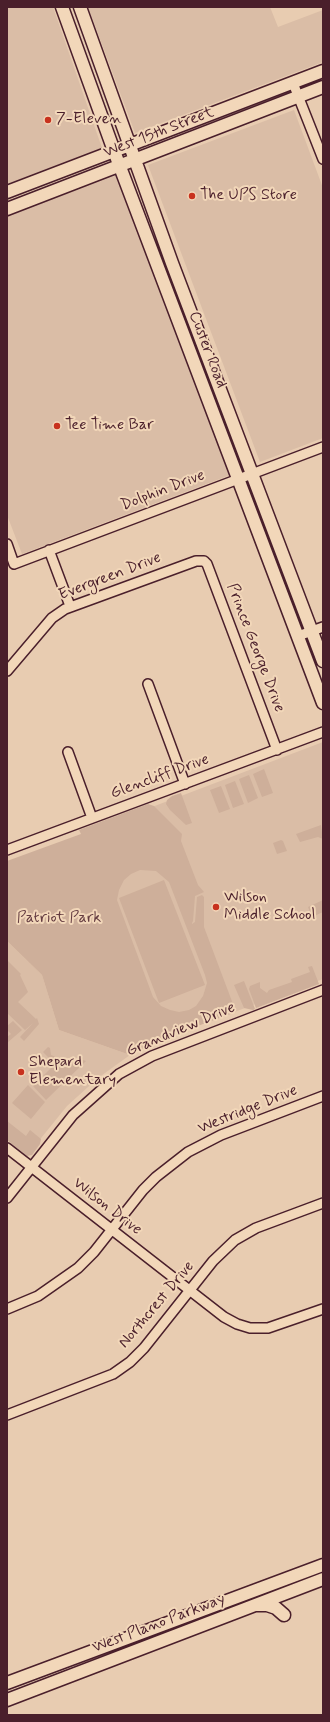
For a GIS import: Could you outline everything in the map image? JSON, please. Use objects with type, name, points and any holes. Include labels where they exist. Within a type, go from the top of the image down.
[{"type":"main road","name":"Custer Road","points":[[62,7],[114,151],[323,703]]},
{"type":"main road","name":"Custer Road","points":[[80,7],[172,263],[323,661]]},
{"type":"main road","points":[[74,41],[90,35]]},
{"type":"main road","name":"West 15th Street","points":[[7,192],[323,71]]},
{"type":"main road","name":"West 15th Street","points":[[7,209],[323,87]]},
{"type":"main road","points":[[159,268],[172,263]]},
{"type":"main road","points":[[200,377],[213,372]]},
{"type":"main road","name":"West Plano Parkway","points":[[7,1683],[323,1565]]},
{"type":"main road","name":"West Plano Parkway","points":[[7,1700],[323,1579]]},
{"type":"main road","points":[[277,1582],[281,1594]]},
{"type":"main road","points":[[253,1605],[267,1605],[276,1608],[284,1615]]},
{"type":"main road","points":[[128,1639],[132,1652]]},
{"type":"street","points":[[293,83],[323,159]]},
{"type":"street","name":"Dolphin Drive","points":[[7,544],[14,564],[323,447]]},
{"type":"street","points":[[49,550],[70,606]]},
{"type":"street","name":"Evergreen Drive","points":[[7,671],[52,618],[70,606],[201,561]]},
{"type":"street","name":"Prince George Drive","points":[[201,561],[207,564],[277,750]]},
{"type":"street","points":[[298,636],[323,627]]},
{"type":"street","points":[[148,684],[185,784]]},
{"type":"street","name":"Glencliff Drive","points":[[7,850],[323,732]]},
{"type":"street","points":[[68,752],[92,818]]},
{"type":"street","name":"Grandview Drive","points":[[7,1198],[73,1115],[101,1089],[134,1064],[323,990]]},
{"type":"street","name":"Westridge Drive","points":[[7,1309],[38,1296],[63,1280],[94,1252],[152,1181],[188,1152],[221,1135],[323,1096]]},
{"type":"street","name":"Wilson Drive","points":[[7,1148],[189,1291],[224,1317],[237,1324],[258,1329],[281,1325],[323,1309]]},
{"type":"street","name":"Northcrest Drive","points":[[7,1415],[113,1374],[130,1362],[144,1348],[214,1261],[235,1240],[256,1228],[323,1203]]},
{"type":"shaded area","points":[[7,7],[53,7],[102,148],[7,184]]},
{"type":"shaded area","points":[[88,7],[270,7],[278,27],[323,10],[323,62],[135,133]]},
{"type":"shaded area","points":[[294,110],[323,188],[323,438],[260,462],[148,165]]},
{"type":"shaded area","points":[[117,175],[230,475],[22,554],[7,515],[7,216]]},
{"type":"shaded area","name":"Wilson Middle School","points":[[323,742],[323,979],[159,1040],[81,834]]},
{"type":"shaded area","points":[[7,941],[42,975],[59,1030],[130,1055],[98,1078],[67,1106],[29,1153],[7,1135]]},
{"type":"green space","points":[[264,769],[273,793],[262,797],[253,774]]},
{"type":"green space","points":[[249,775],[258,798],[248,803],[239,779]]},
{"type":"green space","points":[[235,781],[244,804],[233,808],[225,785]]},
{"type":"green space","points":[[221,786],[230,809],[219,813],[210,790]]},
{"type":"green space","points":[[181,793],[192,823],[186,825],[170,810],[166,804],[167,800],[172,796]]},
{"type":"green space","name":"Patriot Park","points":[[148,804],[154,806],[182,834],[181,841],[198,885],[204,892],[195,896],[192,924],[195,922],[197,897],[202,895],[204,897],[204,927],[236,1012],[159,1040],[130,1055],[59,1030],[42,975],[7,941],[7,861],[81,834],[79,830]],"holes":[[[140,870],[156,871],[169,882],[207,983],[203,996],[196,1006],[189,1010],[179,1012],[170,1010],[161,1006],[153,997],[117,900],[119,890],[124,880],[131,874]]]},
{"type":"green space","points":[[321,825],[323,839],[318,837],[300,842],[296,834]]},
{"type":"green space","points":[[281,840],[283,841],[287,851],[277,854],[273,843]]},
{"type":"green space","points":[[164,880],[205,985],[159,1003],[119,898]]},
{"type":"green space","points":[[323,900],[323,912],[312,917],[308,907]]},
{"type":"green space","points":[[7,960],[21,974],[20,975],[28,992],[18,1002],[36,1019],[37,1018],[39,1024],[24,1041],[20,1037],[33,1023],[25,1030],[7,1013]]},
{"type":"green space","points":[[312,966],[319,984],[256,1008],[249,989],[250,986],[260,982],[260,988],[267,993],[269,990],[292,982],[291,979],[310,972],[308,967]]},
{"type":"green space","points":[[244,981],[255,1009],[253,1010],[244,1008],[234,985]]},
{"type":"green space","points":[[13,1021],[22,1030],[7,1043],[7,1037],[11,1034],[7,1030],[7,1026]]},
{"type":"green space","points":[[48,1047],[50,1048],[51,1055],[77,1065],[80,1059],[86,1061],[46,1100],[33,1086],[55,1064],[43,1052]]},
{"type":"green space","points":[[28,1085],[45,1102],[31,1119],[12,1103]]},
{"type":"green space","points":[[7,1121],[26,1136],[30,1130],[41,1139],[40,1144],[32,1155],[27,1156],[7,1140]]},
{"type":"place","name":"7-Eleven","points":[[48,120]]},
{"type":"place","name":"The UPS Store","points":[[192,196]]},
{"type":"place","name":"Tee Time Bar","points":[[57,426]]},
{"type":"place","name":"Wilson Middle School","points":[[216,907]]},
{"type":"place","name":"Shepard Elementary","points":[[21,1072]]}]
